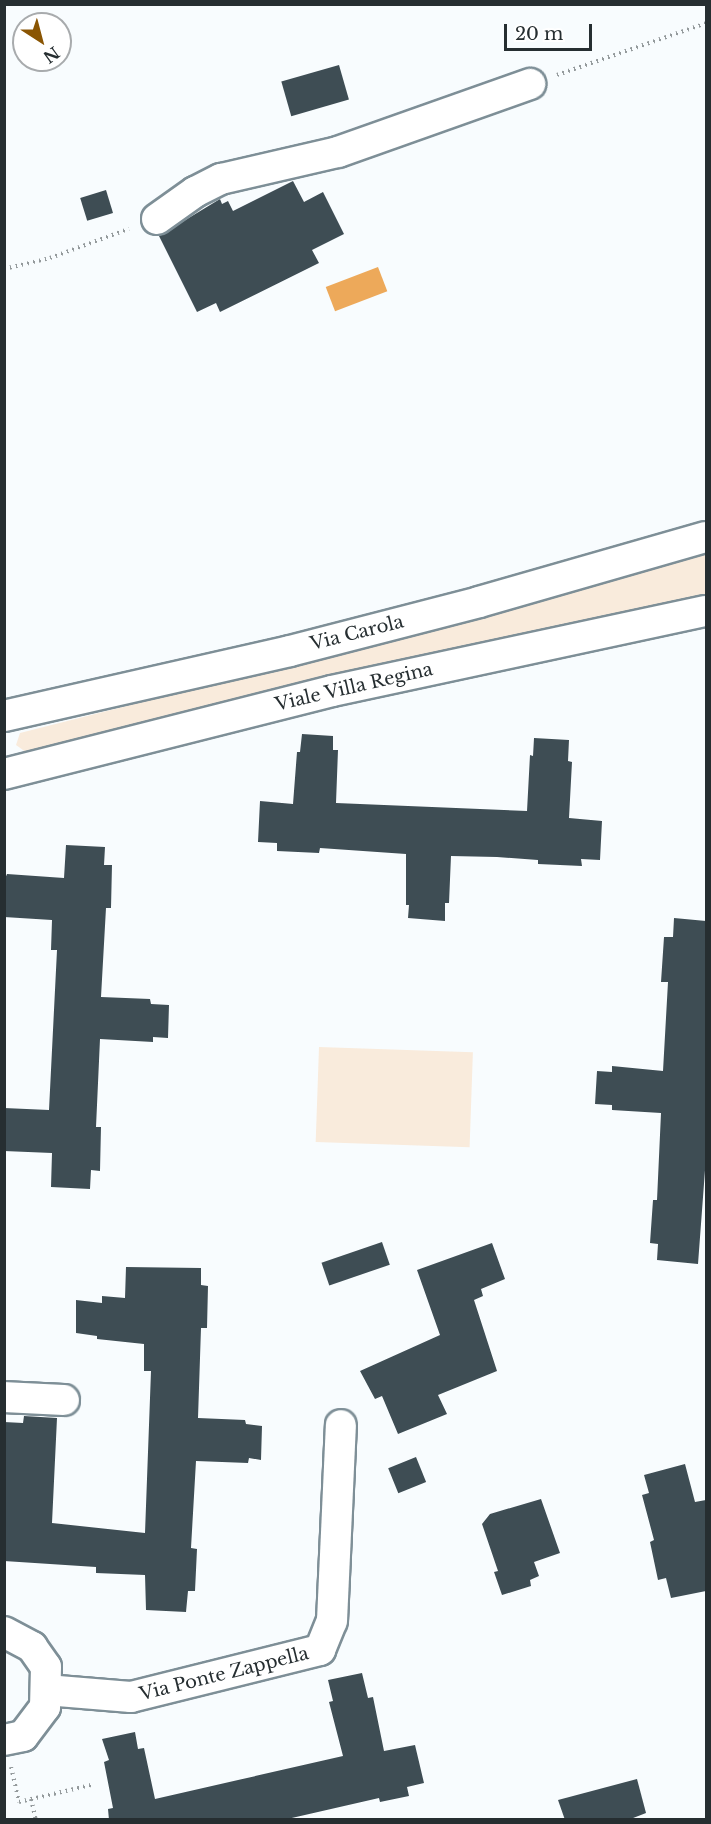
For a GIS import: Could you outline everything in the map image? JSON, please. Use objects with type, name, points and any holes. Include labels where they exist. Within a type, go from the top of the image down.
[{"type":"street","points":[[157,219],[195,192],[221,179],[338,152],[530,84]]},
{"type":"street","name":"Via Carola","points":[[4,716],[290,651],[479,602],[706,537]]},
{"type":"street","name":"Viale Villa Regina","points":[[4,774],[332,691],[706,611]]},
{"type":"street","points":[[4,1397],[64,1400]]},
{"type":"street","name":"Via Ponte Zappella","points":[[46,1690],[131,1697],[320,1650],[332,1621],[341,1425]]},
{"type":"street","points":[[4,1632],[32,1647],[46,1667],[45,1707],[23,1736],[7,1749]]},
{"type":"path","points":[[530,84],[706,23]]},
{"type":"path","points":[[4,269],[50,258],[157,219]]},
{"type":"path","points":[[7,1749],[19,1802],[91,1785]]},
{"type":"path","points":[[31,1799],[36,1820]]},
{"type":"shaded area","points":[[378,267],[387,291],[335,311],[326,287]]},
{"type":"shaded area","points":[[706,550],[706,600],[691,600],[411,657],[30,755],[16,745],[20,733],[442,626]]},
{"type":"shaded area","points":[[319,1047],[473,1052],[470,1147],[316,1142]]},
{"type":"building","points":[[339,65],[349,100],[291,116],[281,82]]},
{"type":"building","points":[[293,181],[304,202],[323,192],[344,234],[312,250],[319,263],[220,312],[216,303],[197,312],[159,236],[220,199],[222,204],[228,201],[233,211]]},
{"type":"building","points":[[106,190],[113,213],[87,221],[80,198]]},
{"type":"building","points":[[302,734],[333,736],[333,750],[338,750],[336,803],[527,811],[530,755],[533,756],[534,738],[569,740],[568,761],[572,762],[569,818],[602,821],[600,860],[581,859],[582,866],[538,864],[538,860],[451,856],[449,903],[445,903],[445,921],[408,918],[406,854],[320,848],[319,853],[277,851],[277,843],[258,842],[260,801],[293,804],[297,752],[300,752]]},
{"type":"building","points":[[66,845],[105,847],[104,865],[112,865],[111,908],[106,908],[101,997],[150,999],[151,1004],[169,1005],[168,1038],[153,1037],[153,1042],[100,1039],[96,1127],[101,1127],[100,1171],[91,1170],[90,1189],[51,1187],[52,1153],[4,1151],[4,1108],[49,1110],[57,950],[51,950],[52,920],[4,917],[4,881],[7,874],[64,878]]},
{"type":"building","points":[[674,918],[706,921],[706,1157],[698,1264],[657,1260],[658,1244],[650,1243],[653,1200],[657,1200],[661,1113],[612,1110],[612,1105],[595,1104],[597,1071],[612,1072],[612,1066],[663,1071],[668,982],[661,982],[664,937],[673,937]]},
{"type":"building","points":[[382,1242],[390,1265],[329,1286],[321,1263]]},
{"type":"building","points":[[492,1243],[505,1279],[481,1289],[483,1296],[474,1300],[497,1371],[438,1395],[447,1414],[398,1434],[382,1396],[375,1399],[360,1371],[440,1335],[417,1270]]},
{"type":"building","points":[[126,1267],[201,1268],[201,1285],[208,1286],[207,1328],[201,1328],[198,1418],[245,1420],[246,1424],[262,1426],[261,1460],[249,1458],[248,1463],[196,1461],[191,1548],[197,1549],[195,1591],[188,1591],[186,1612],[146,1610],[145,1575],[96,1573],[96,1567],[4,1561],[4,1422],[23,1423],[24,1416],[57,1418],[52,1523],[145,1533],[151,1371],[144,1371],[144,1344],[97,1339],[97,1336],[76,1333],[76,1300],[102,1303],[102,1296],[125,1298]]},
{"type":"building","points":[[416,1457],[426,1482],[398,1493],[388,1468]]},
{"type":"building","points":[[685,1464],[695,1502],[706,1500],[706,1591],[671,1598],[666,1578],[658,1580],[650,1542],[654,1540],[642,1495],[649,1493],[644,1475]]},
{"type":"building","points":[[541,1499],[560,1553],[534,1562],[539,1576],[530,1580],[531,1586],[502,1595],[494,1572],[498,1571],[482,1524],[490,1514]]},
{"type":"building","points":[[362,1673],[368,1698],[373,1697],[384,1751],[415,1745],[424,1783],[407,1787],[409,1796],[380,1802],[379,1798],[283,1820],[109,1820],[108,1809],[113,1808],[104,1762],[109,1760],[102,1739],[135,1732],[138,1749],[144,1748],[155,1799],[343,1756],[329,1702],[333,1701],[328,1680]]},
{"type":"building","points":[[637,1779],[646,1813],[628,1820],[565,1820],[558,1800]]}]
